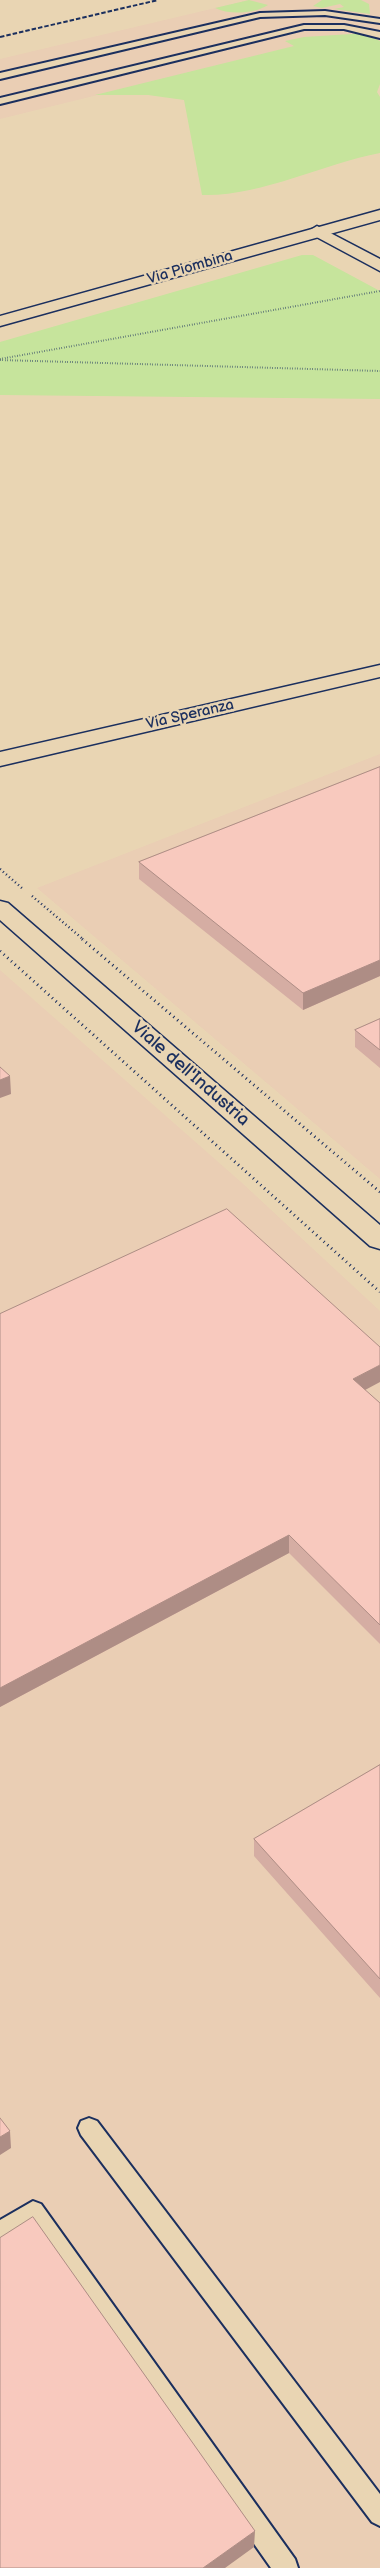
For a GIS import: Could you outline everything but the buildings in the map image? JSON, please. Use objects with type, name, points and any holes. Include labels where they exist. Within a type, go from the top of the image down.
[{"type":"street","name":"Via Piombina","points":[[0,322],[380,215]]},
{"type":"street","points":[[317,232],[380,266]]},
{"type":"street","name":"Via Speranza","points":[[0,759],[380,671]]},
{"type":"street","name":"Viale dell'Industria","points":[[0,908],[380,1240]]},
{"type":"lane","points":[[0,76],[260,15],[325,13],[380,21]]},
{"type":"lane","points":[[0,101],[304,27],[344,27],[380,35]]},
{"type":"lane","points":[[89,2128],[380,2514]]},
{"type":"lane","points":[[0,2232],[32,2211],[286,2568]]},
{"type":"path","points":[[0,360],[380,291]]},
{"type":"path","points":[[0,360],[380,370]]},
{"type":"path","points":[[0,869],[380,1192]]},
{"type":"path","points":[[0,951],[380,1292]]},
{"type":"shaded area","points":[[249,0],[380,0],[380,53],[277,51],[0,119],[0,59]]},
{"type":"shaded area","points":[[380,754],[380,1179],[37,888]]},
{"type":"shaded area","points":[[0,970],[241,1182],[380,1311],[380,2568],[0,2568]]},
{"type":"green space","points":[[249,0],[268,5],[249,12],[227,12],[215,8]]},
{"type":"green space","points":[[322,0],[361,0],[369,4],[370,14],[334,9],[344,7],[340,4],[322,8],[313,6]]},
{"type":"green space","points":[[367,33],[379,38],[376,39],[380,41],[380,84],[377,92],[380,97],[380,153],[246,191],[202,195],[184,100],[148,95],[95,95],[294,46],[285,41],[304,37]]},
{"type":"green space","points":[[302,255],[313,255],[380,291],[380,399],[0,395],[0,342]]},
{"type":"railway","points":[[0,37],[158,0]]}]
